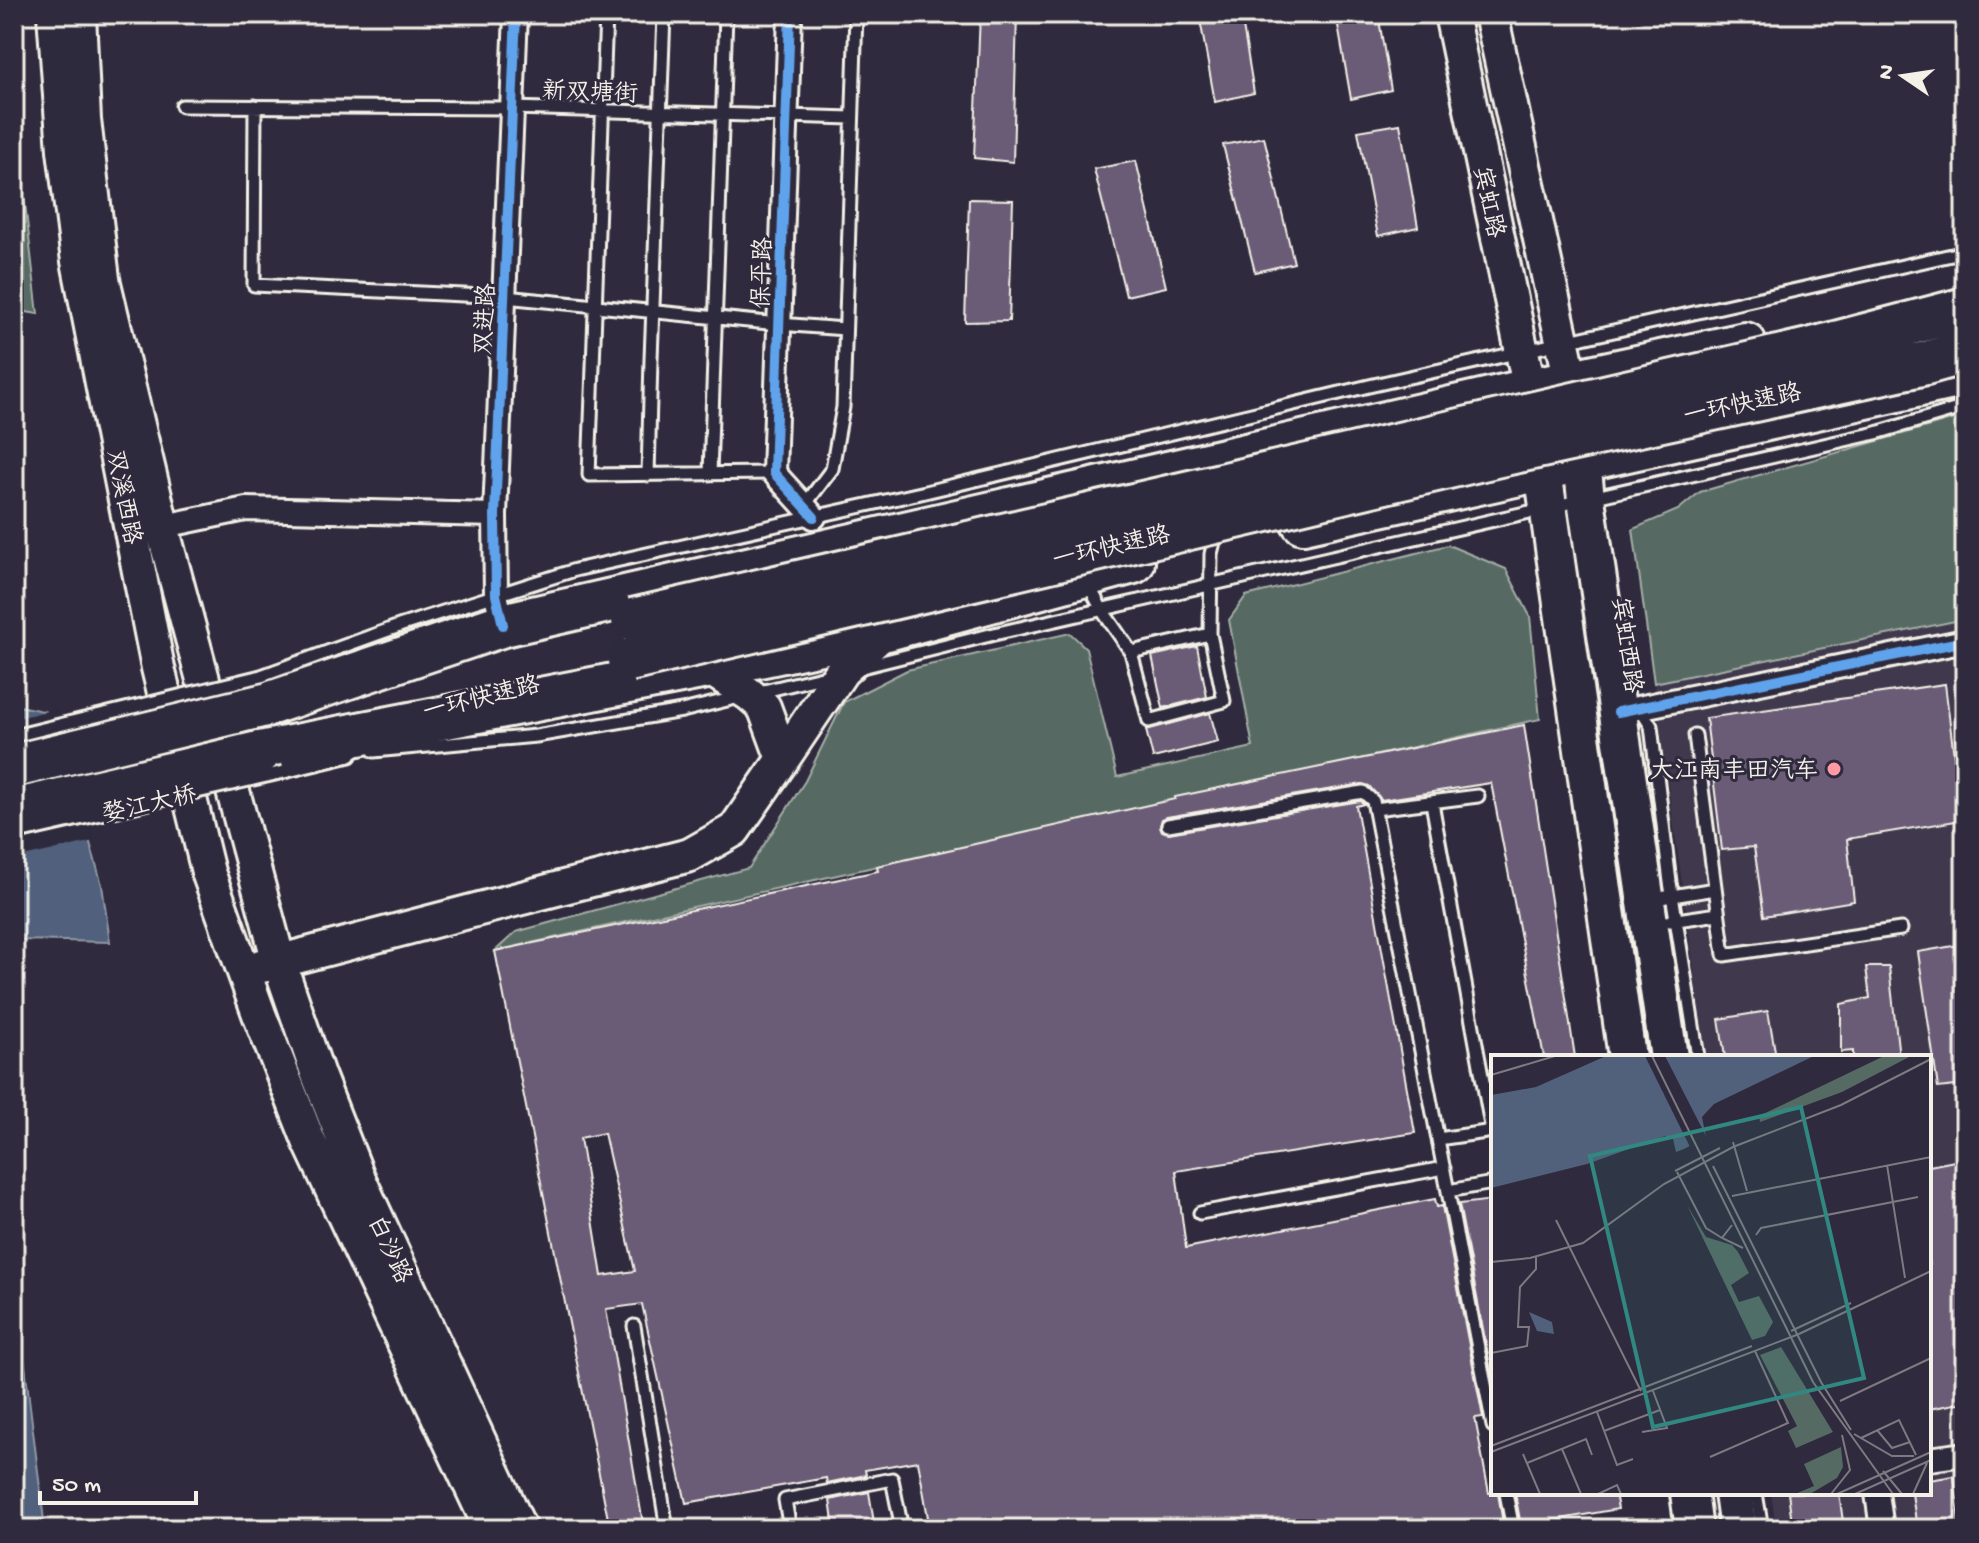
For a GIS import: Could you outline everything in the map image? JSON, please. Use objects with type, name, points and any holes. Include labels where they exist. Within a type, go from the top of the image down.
[{"type":"highway","points":[[14,766],[263,690],[499,610],[1567,362],[1941,302],[1965,294]]},
{"type":"highway","name":"一环快速路","points":[[272,762],[631,640],[1794,354],[1965,309]]},
{"type":"highway","name":"一环快速路","points":[[263,690],[631,640],[1911,367],[1965,352]]},
{"type":"highway","points":[[272,762],[887,629],[1092,592],[1214,542],[1566,484],[1965,375]]},
{"type":"highway","name":"婺江大桥","points":[[14,811],[272,762]]},
{"type":"main road","name":"双溪西路","points":[[54,14],[64,150],[78,261],[147,529],[279,962]]},
{"type":"main road","name":"双溪西路","points":[[79,14],[84,120],[103,279],[147,529],[158,668],[208,872],[243,971]]},
{"type":"main road","name":"宾虹路","points":[[1451,14],[1526,371]]},
{"type":"main road","name":"宾虹路","points":[[1491,14],[1567,362]]},
{"type":"main road","name":"宾虹西路","points":[[1567,362],[1566,484],[1627,1055]]},
{"type":"main road","name":"宾虹西路","points":[[1526,371],[1566,484],[1628,709],[1661,910],[1669,1055]]},
{"type":"main road","points":[[243,971],[690,855],[734,830],[842,671],[887,629]]},
{"type":"main road","points":[[707,667],[764,707],[783,759]]},
{"type":"main road","name":"白沙路","points":[[279,962],[358,1177],[520,1529]]},
{"type":"main road","name":"白沙路","points":[[243,971],[309,1141],[491,1529]]},
{"type":"main road","points":[[1689,1495],[1694,1529]]},
{"type":"main road","points":[[1733,1495],[1738,1529]]},
{"type":"street","name":"双进路","points":[[499,610],[495,515],[516,14]]},
{"type":"street","name":"保平路","points":[[774,473],[790,14]]},
{"type":"street","points":[[774,473],[809,511]]},
{"type":"street","points":[[147,529],[246,509],[495,515]]},
{"type":"street","points":[[1628,709],[1965,641]]},
{"type":"street","points":[[1931,1459],[1965,1454]]},
{"type":"street","points":[[1877,1495],[1882,1529]]},
{"type":"lane","points":[[606,14],[589,475],[774,473]]},
{"type":"lane","points":[[648,475],[664,14]]},
{"type":"lane","points":[[710,474],[726,14]]},
{"type":"lane","points":[[809,511],[832,469],[843,407],[856,14]]},
{"type":"lane","name":"新双塘街","points":[[182,106],[512,108],[852,118]]},
{"type":"lane","points":[[255,106],[254,285],[505,297],[845,329]]},
{"type":"lane","points":[[1567,362],[1965,252]]},
{"type":"lane","points":[[499,610],[575,570],[809,511],[1526,371]]},
{"type":"lane","points":[[272,762],[536,736],[682,711],[994,634],[1092,592],[1210,585],[1566,484],[1876,433],[1965,407]]},
{"type":"lane","points":[[1092,592],[1131,652],[1149,721],[1224,701],[1210,634],[1211,554],[1214,542]]},
{"type":"lane","points":[[1131,652],[1210,634]]},
{"type":"lane","points":[[14,736],[263,690]]},
{"type":"lane","points":[[1695,735],[1724,955],[1901,929]]},
{"type":"lane","name":"婺江大桥","points":[[14,834],[272,762]]},
{"type":"lane","points":[[1168,825],[1363,792],[1373,801],[1491,1416]]},
{"type":"lane","points":[[1375,809],[1478,796]]},
{"type":"lane","points":[[1432,803],[1491,1120]]},
{"type":"lane","points":[[1661,910],[1715,889]]},
{"type":"lane","points":[[1661,910],[1718,914]]},
{"type":"lane","points":[[1661,910],[1697,1055]]},
{"type":"lane","points":[[1438,1139],[1491,1131]]},
{"type":"lane","points":[[1200,1213],[1444,1168]]},
{"type":"lane","points":[[1448,1191],[1491,1183]]},
{"type":"lane","points":[[634,1326],[667,1529]]},
{"type":"lane","points":[[790,1529],[785,1500],[892,1479],[902,1529]]},
{"type":"lane","points":[[1506,1495],[1513,1529]]},
{"type":"lane","points":[[1756,1495],[1762,1529]]},
{"type":"shaded area","points":[[1965,619],[1965,1529],[1776,1529],[1771,1495],[1931,1495],[1931,1055],[1706,1055],[1654,683]]},
{"type":"green space","points":[[14,110],[38,314],[14,310]]},
{"type":"green space","points":[[1965,416],[1965,619],[1654,683],[1633,529],[1678,510],[1700,492]]},
{"type":"green space","points":[[1448,545],[1506,569],[1530,616],[1540,719],[495,951],[516,932],[749,868],[805,781],[844,702],[907,670],[1070,633],[1086,648],[1117,777],[1253,747],[1229,620],[1246,596]]},
{"type":"water","points":[[14,705],[53,713],[102,885],[110,942],[17,940],[14,943]]},
{"type":"water","points":[[14,1275],[45,1529],[14,1529]]},
{"type":"pier","points":[[55,709],[94,841],[14,859],[14,719]]},
{"type":"building","points":[[980,14],[1017,14],[1013,162],[974,158]]},
{"type":"building","points":[[1199,14],[1241,14],[1254,93],[1215,102]]},
{"type":"building","points":[[1336,14],[1378,14],[1391,90],[1351,99]]},
{"type":"building","points":[[1400,124],[1418,227],[1378,236],[1358,131]]},
{"type":"building","points":[[1264,137],[1294,263],[1255,272],[1223,145]]},
{"type":"building","points":[[1136,161],[1166,287],[1126,296],[1094,169]]},
{"type":"building","points":[[969,199],[1013,200],[1009,321],[965,322]]},
{"type":"building","points":[[1197,646],[1207,697],[1163,708],[1152,656]]},
{"type":"building","name":"大江南丰田汽车","points":[[1945,684],[1962,820],[1847,839],[1854,901],[1764,916],[1754,847],[1722,850],[1706,718]]},
{"type":"building","points":[[1210,713],[1218,742],[1153,758],[1146,730]]},
{"type":"building","points":[[1524,725],[1575,1055],[1544,1055],[1491,783],[1381,800],[1369,786],[1362,784],[1167,817],[1162,819],[1160,826],[1162,831],[1169,833],[1360,801],[1364,804],[1356,806],[1415,1133],[1176,1171],[1186,1248],[1435,1199],[1437,1207],[1442,1206],[1483,1417],[1475,1418],[1489,1493],[1498,1495],[1504,1529],[930,1529],[918,1461],[865,1470],[866,1475],[827,1483],[826,1478],[686,1503],[642,1304],[606,1309],[644,1529],[610,1529],[495,951],[878,871],[877,866]],"holes":[[[604,1133],[635,1271],[602,1276],[580,1138]]]},
{"type":"building","points":[[1965,944],[1965,1085],[1938,1088],[1918,952]]},
{"type":"building","points":[[1866,967],[1889,967],[1899,1055],[1841,1052],[1841,1004],[1870,998]]},
{"type":"building","points":[[1768,1011],[1776,1055],[1725,1055],[1719,1019]]},
{"type":"building","points":[[1965,1159],[1965,1402],[1931,1409],[1931,1166]]},
{"type":"building","points":[[1491,1200],[1491,1371],[1459,1204]]},
{"type":"building","points":[[1954,1476],[1960,1529],[1917,1529],[1912,1495],[1931,1495],[1931,1480]]},
{"type":"building","points":[[869,1492],[875,1529],[834,1529],[830,1500]]},
{"type":"building","points":[[1515,1495],[1615,1495],[1618,1509],[1521,1526]]},
{"type":"building","points":[[1788,1495],[1839,1495],[1844,1529],[1793,1529]]},
{"type":"cycle path","points":[[503,625],[496,595],[495,515],[516,14]]},
{"type":"cycle path","points":[[790,14],[774,473],[814,517]]},
{"type":"cycle path","points":[[1618,712],[1965,641]]},
{"type":"place","name":"大江南丰田汽车","points":[[1834,769]]}]
